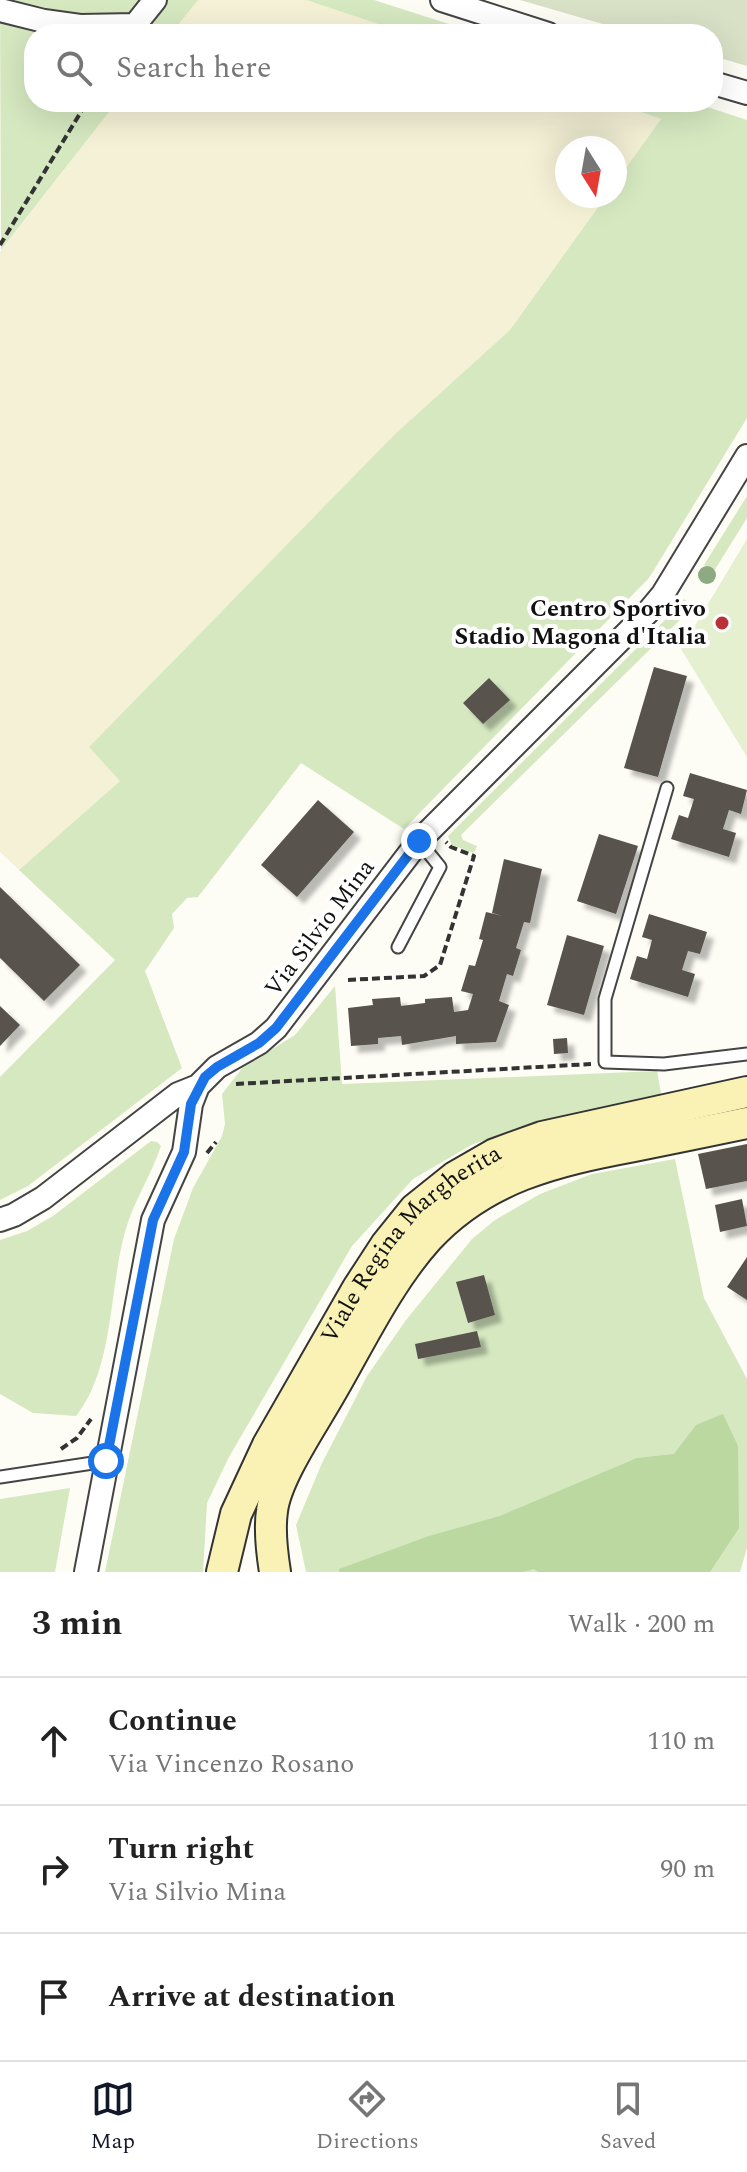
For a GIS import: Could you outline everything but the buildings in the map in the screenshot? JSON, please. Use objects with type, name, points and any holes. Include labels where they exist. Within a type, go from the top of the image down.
[{"type":"street","points":[[136,24],[155,0]]},
{"type":"street","points":[[442,0],[517,24]]},
{"type":"street","points":[[0,10],[70,24]]},
{"type":"street","points":[[723,86],[747,93]]},
{"type":"street","name":"Via Silvio Mina","points":[[0,1220],[43,1198],[178,1094],[198,1086],[217,1067],[259,1043],[276,1028],[419,841],[663,594],[747,456]]},
{"type":"street","points":[[86,1572],[153,1220],[184,1152],[191,1104],[198,1086]]},
{"type":"street","name":"Viale Regina Margherita","points":[[222,1572],[236,1514],[268,1445],[358,1288],[386,1245],[415,1209],[455,1177],[542,1137],[747,1092]]},
{"type":"street","name":"Viale Regina Margherita","points":[[275,1572],[272,1530],[274,1499],[292,1461],[402,1271],[427,1239],[459,1208],[503,1182],[576,1157],[747,1123]]},
{"type":"street","points":[[272,1530],[288,1572]]},
{"type":"lane","points":[[667,788],[605,999],[605,1062],[664,1064],[747,1054]]},
{"type":"lane","points":[[398,947],[440,867],[419,841]]},
{"type":"lane","points":[[0,1477],[106,1461]]},
{"type":"path","points":[[0,245],[81,112]]},
{"type":"path","points":[[348,980],[424,976],[440,965],[474,856],[451,847],[445,837]]},
{"type":"path","points":[[198,1086],[605,1062]]},
{"type":"path","points":[[55,1453],[77,1438],[92,1417]]},
{"type":"shaded area","points":[[198,0],[306,0],[378,24],[179,24]]},
{"type":"shaded area","points":[[109,112],[641,112],[661,119],[627,166],[627,136],[555,136],[555,208],[597,208],[510,330],[394,435],[89,747],[121,780],[19,870],[0,852],[0,252]]},
{"type":"green space","points":[[198,0],[179,24],[24,24],[24,112],[109,112],[1,250],[0,2]]},
{"type":"green space","points":[[306,0],[374,0],[449,24],[378,24]]},
{"type":"green space","points":[[520,0],[747,0],[747,66],[723,59],[723,24],[603,24]]},
{"type":"green space","points":[[641,112],[723,112],[747,120],[747,418],[649,578],[404,829],[301,763],[198,897],[187,898],[172,914],[174,928],[145,971],[182,1068],[28,1186],[0,1200],[0,1077],[115,960],[19,870],[120,781],[89,747],[394,435],[510,330],[597,208],[627,208],[627,166],[661,119]]},
{"type":"green space","points":[[747,496],[747,518],[714,571],[704,565]]},
{"type":"green space","name":"Centro Sportivo Stadio Magona d'Italia","points":[[747,539],[747,757],[681,649]]},
{"type":"green space","points":[[683,599],[693,604],[686,614],[461,835],[463,840],[477,846],[474,853],[452,845],[448,836]]},
{"type":"green space","points":[[335,986],[342,1084],[657,1071],[662,1099],[553,1121],[473,1144],[413,1179],[352,1246],[229,1457],[207,1503],[203,1572],[105,1572],[174,1239],[193,1188],[222,1136],[225,1124],[222,1094],[243,1067],[295,1035]]},
{"type":"green space","points":[[151,1141],[161,1146],[125,1232],[104,1352],[88,1397],[76,1416],[33,1413],[0,1394],[0,1240],[27,1231],[53,1216]]},
{"type":"green space","points":[[675,1159],[704,1298],[747,1379],[747,1548],[740,1572],[306,1572],[296,1525],[322,1463],[367,1376],[406,1320],[472,1239],[495,1220],[540,1194],[592,1174]]},
{"type":"green space","points":[[723,1414],[738,1446],[739,1528],[710,1572],[538,1572],[534,1569],[522,1572],[339,1572],[339,1569],[429,1536],[500,1516],[637,1458],[674,1454],[696,1425]]},
{"type":"green space","points":[[70,1488],[55,1572],[0,1572],[0,1499]]},
{"type":"place","name":"Centro Sportivo Stadio Magona d'Italia","points":[[722,623]]},
{"type":"route","points":[[106,1461],[153,1220],[184,1152],[191,1104],[198,1086],[217,1067],[259,1043],[276,1028],[419,841]]}]
